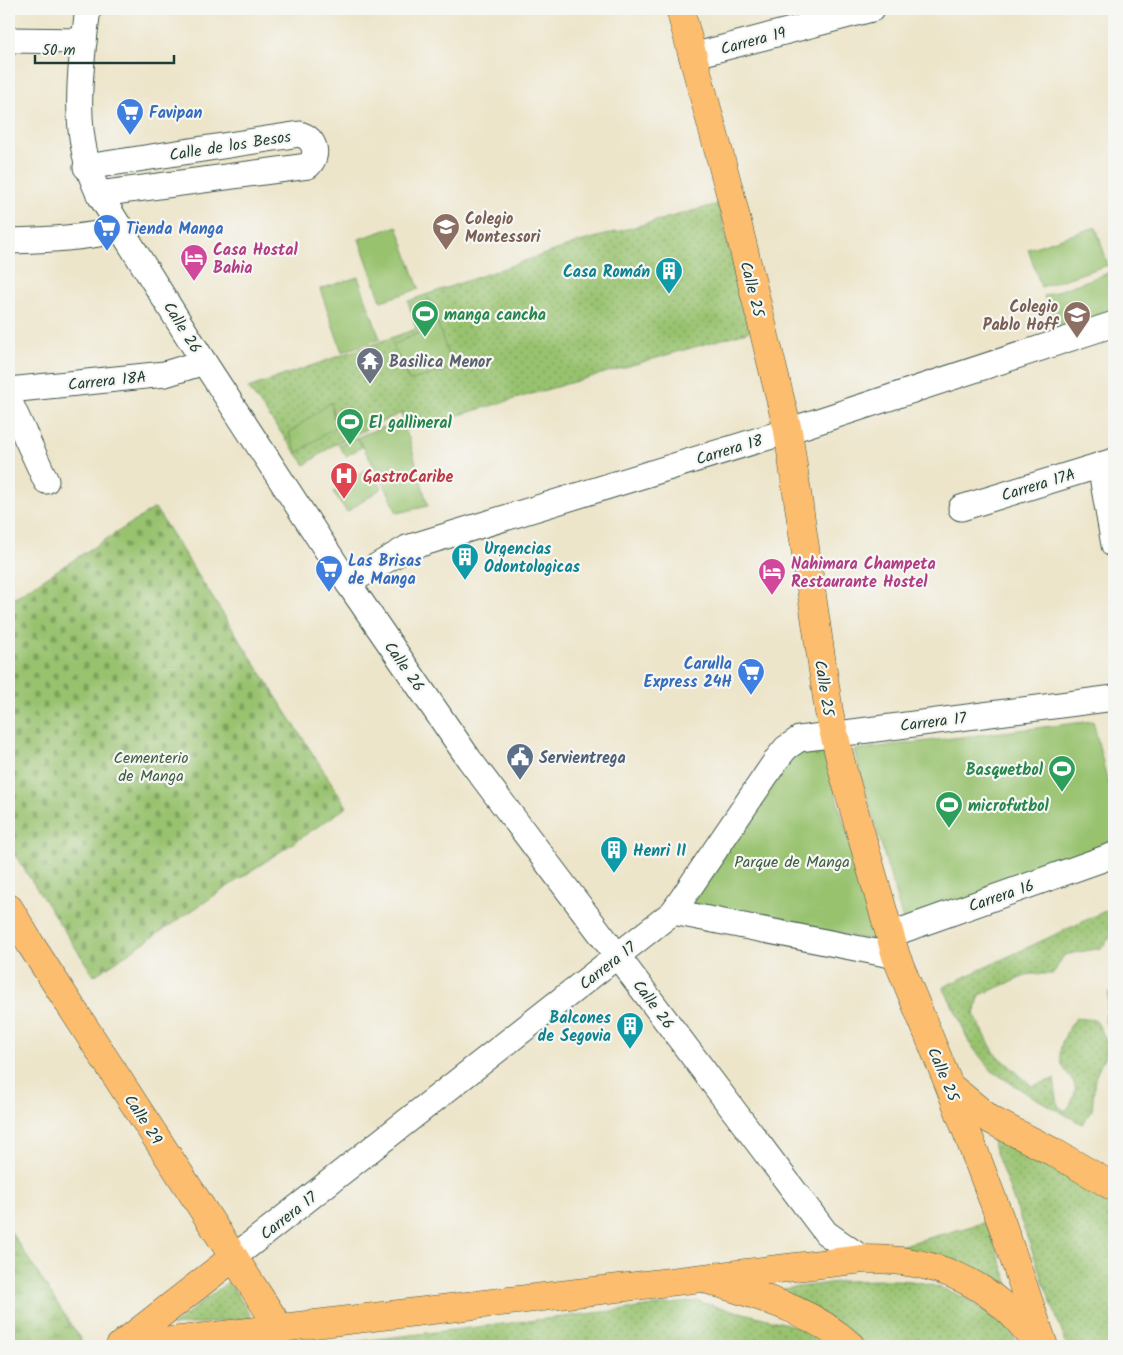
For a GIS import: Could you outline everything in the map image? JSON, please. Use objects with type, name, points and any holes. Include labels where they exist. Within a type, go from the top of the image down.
[{"type":"main road","name":"Calle 25","points":[[680,9],[730,193],[788,431],[833,734],[892,945],[949,1085],[1002,1224],[1044,1346]]},
{"type":"main road","name":"Calle 29","points":[[9,908],[30,945],[281,1330]]},
{"type":"main road","points":[[949,1085],[991,1120],[1055,1152],[1114,1187]]},
{"type":"main road","name":"Carrera 17","points":[[120,1346],[234,1257]]},
{"type":"main road","points":[[129,1346],[281,1330],[863,1259],[891,1259],[919,1262],[946,1270],[971,1282],[994,1298],[1015,1317],[1038,1346]]},
{"type":"main road","points":[[700,1278],[791,1307],[818,1322],[851,1346]]},
{"type":"street","name":"Calle 26","points":[[88,9],[79,112],[86,167],[99,194],[204,362],[348,583],[469,758],[826,1233],[863,1259]]},
{"type":"street","name":"Carrera 19","points":[[692,56],[872,9]]},
{"type":"street","points":[[9,40],[84,41]]},
{"type":"street","name":"Calle de los Besos","points":[[86,167],[300,134],[310,139],[316,148],[315,158],[308,166],[99,194]]},
{"type":"street","points":[[9,240],[49,240],[92,236],[123,230]]},
{"type":"street","name":"Carrera 18","points":[[348,583],[406,548],[788,431],[1114,324]]},
{"type":"street","name":"Carrera 18A","points":[[9,390],[165,374],[204,362]]},
{"type":"street","points":[[9,400],[46,481]]},
{"type":"street","points":[[1107,463],[1114,545]]},
{"type":"street","name":"Carrera 17A","points":[[961,508],[1107,463]]},
{"type":"street","name":"Carrera 17","points":[[234,1257],[673,912],[786,748],[799,739],[1114,698]]},
{"type":"street","name":"Carrera 16","points":[[892,945],[1114,855]]},
{"type":"street","points":[[673,912],[892,945]]},
{"type":"green space","name":"Casa Román","points":[[718,204],[750,331],[407,430],[401,413],[335,444],[305,465],[248,388],[416,329],[408,301],[583,241]]},
{"type":"green space","points":[[397,226],[419,289],[381,301],[359,239]]},
{"type":"green space","points":[[1096,227],[1108,265],[1041,287],[1028,249]]},
{"type":"green space","points":[[1111,272],[1114,281],[1114,316],[1059,335],[1044,296]]},
{"type":"green space","points":[[358,277],[380,339],[342,352],[320,289]]},
{"type":"green space","name":"manga cancha","points":[[430,299],[452,368],[409,381],[393,345],[423,331],[416,305]]},
{"type":"green space","points":[[331,402],[335,427],[297,453],[289,433]]},
{"type":"green space","points":[[397,421],[409,438],[428,506],[397,513],[388,492],[358,438],[362,447],[346,456],[338,445]]},
{"type":"green space","points":[[368,468],[382,488],[347,512],[333,492]]},
{"type":"green space","name":"Cementerio de Manga","points":[[155,508],[347,807],[94,976],[9,846],[9,601]]},
{"type":"green space","points":[[1093,721],[1114,808],[1114,850],[904,924],[854,750]]},
{"type":"green space","name":"Parque de Manga","points":[[821,746],[880,942],[689,903],[787,761],[804,750]]},
{"type":"green space","points":[[1114,907],[1111,937],[1101,948],[1064,955],[1053,974],[1030,974],[980,995],[974,1014],[994,1052],[1032,1086],[1054,1079],[1058,1106],[1066,1111],[1073,1100],[1075,1085],[1061,1063],[1060,1054],[1063,1040],[1076,1018],[1096,1020],[1109,1046],[1095,1078],[1092,1110],[1082,1124],[1028,1094],[992,1071],[969,1043],[943,987]]},
{"type":"green space","points":[[1114,991],[1114,1033],[1105,1022],[1109,993]]},
{"type":"green space","points":[[987,1128],[1047,1157],[1114,1203],[1114,1346],[1067,1346]]},
{"type":"green space","points":[[986,1222],[1014,1298],[896,1247]]},
{"type":"green space","points":[[9,1229],[85,1346],[9,1346]]},
{"type":"green space","points":[[229,1281],[252,1318],[172,1326]]},
{"type":"green space","points":[[844,1281],[909,1281],[932,1285],[946,1290],[961,1296],[989,1313],[1011,1334],[1019,1346],[866,1346],[833,1320],[768,1291]]},
{"type":"green space","points":[[696,1301],[819,1332],[838,1346],[318,1346]]},
{"type":"waterway","points":[[529,1341],[529,1346]]},
{"type":"place","name":"Favipan","points":[[130,136]]},
{"type":"place","name":"Colegio Montessori","points":[[446,251]]},
{"type":"place","name":"Tienda Manga","points":[[107,252]]},
{"type":"place","name":"Casa Hostal Bahia","points":[[194,282]]},
{"type":"place","name":"Casa Román","points":[[669,295]]},
{"type":"place","name":"manga cancha","points":[[425,338]]},
{"type":"place","name":"Colegio Pablo Hoff","points":[[1077,339]]},
{"type":"place","name":"Basilica Menor","points":[[370,385]]},
{"type":"place","name":"El gallineral","points":[[350,446]]},
{"type":"place","name":"GastroCaribe","points":[[344,500]]},
{"type":"place","name":"Urgencias Odontologicas","points":[[465,581]]},
{"type":"place","name":"Las Brisas de Manga","points":[[329,593]]},
{"type":"place","name":"Nahimara Champeta Restaurante Hostel","points":[[772,596]]},
{"type":"place","name":"Carulla Express 24H","points":[[751,696]]},
{"type":"place","name":"Servientrega","points":[[520,781]]},
{"type":"place","name":"Basquetbol","points":[[1062,793]]},
{"type":"place","name":"microfutbol","points":[[949,829]]},
{"type":"place","name":"Henri II","points":[[614,874]]},
{"type":"place","name":"Balcones de Segovia","points":[[630,1050]]}]
